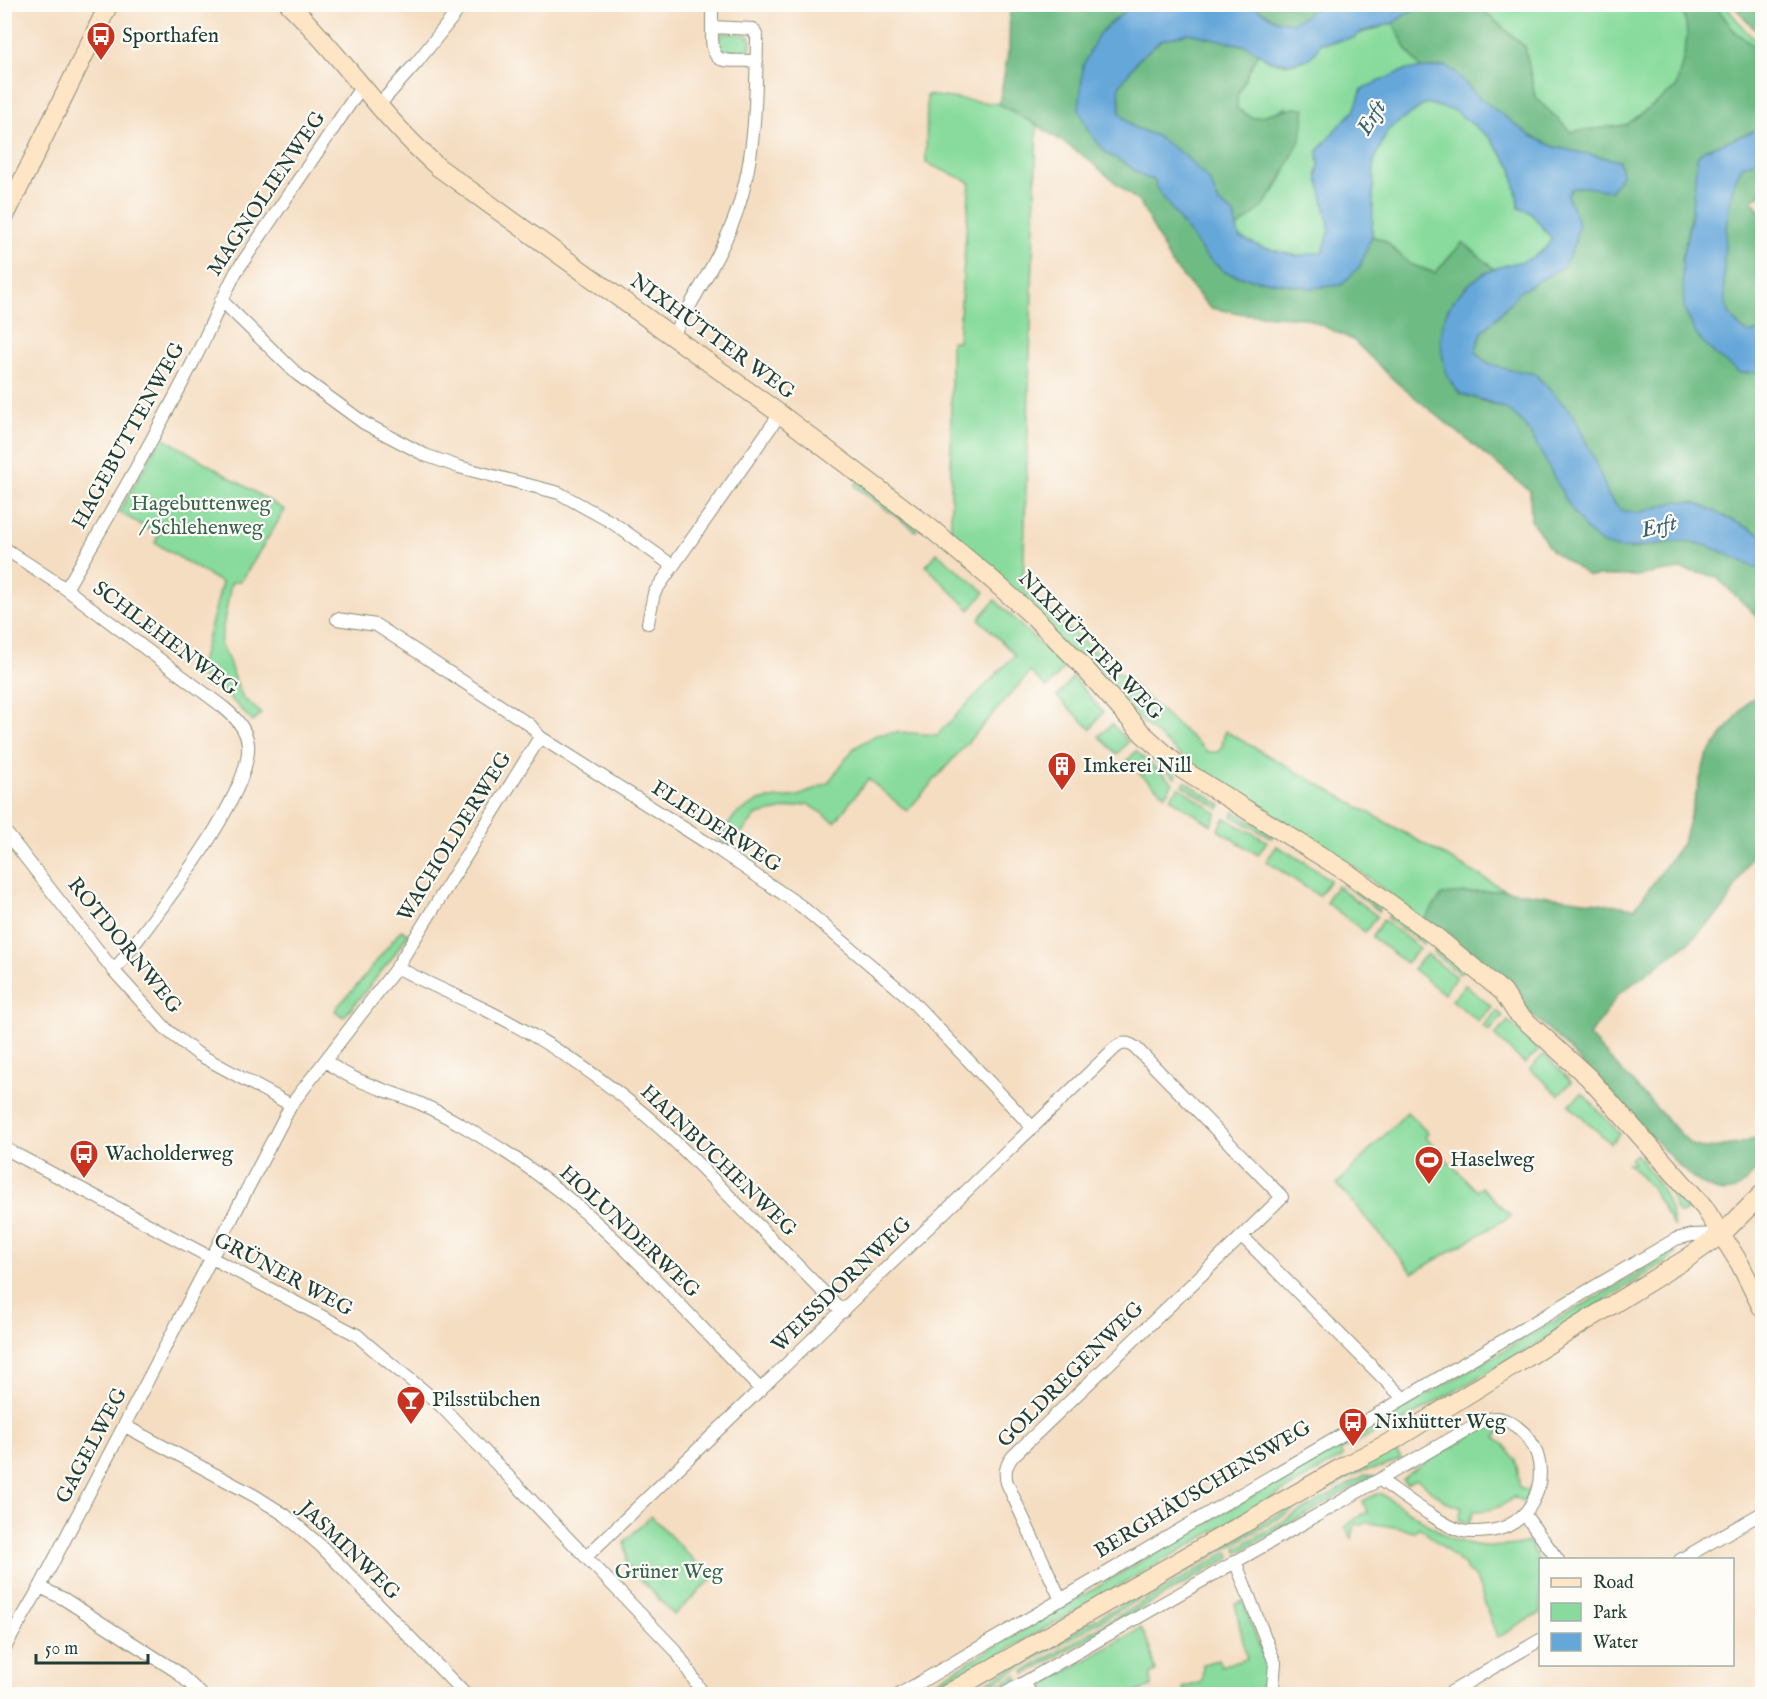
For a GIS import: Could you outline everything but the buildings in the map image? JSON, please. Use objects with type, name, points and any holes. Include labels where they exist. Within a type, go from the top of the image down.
[{"type":"main road","points":[[4,218],[109,4]]},
{"type":"main road","name":"NIXHÜTTER WEG","points":[[289,4],[312,26],[404,135],[438,167],[673,335],[928,527],[1005,590],[1077,660],[1142,733],[1183,770],[1345,871],[1436,936],[1503,992],[1516,1012],[1596,1086],[1704,1207],[1740,1264],[1762,1308]]},
{"type":"main road","points":[[946,1695],[1351,1462],[1394,1440],[1626,1298],[1722,1234],[1762,1194]]},
{"type":"street","points":[[378,106],[418,61],[463,4]]},
{"type":"street","points":[[712,4],[713,54],[719,59],[757,61]]},
{"type":"street","points":[[673,335],[715,260],[733,222],[746,177],[753,136],[757,37],[753,28],[712,27]]},
{"type":"street","name":"MAGNOLIENWEG","points":[[362,86],[236,272],[221,300],[297,375],[364,423],[404,445],[459,467],[541,487],[568,497],[613,523],[673,566]]},
{"type":"street","name":"HAGEBUTTENWEG","points":[[66,589],[134,474],[194,361],[221,300]]},
{"type":"street","points":[[648,623],[654,593],[780,414]]},
{"type":"street","name":"SCHLEHENWEG","points":[[4,548],[66,589],[223,707],[238,720],[247,741],[247,761],[241,781],[224,814],[197,857],[114,970]]},
{"type":"street","name":"FLIEDERWEG","points":[[337,619],[376,625],[530,725],[540,738],[720,851],[801,906],[906,995],[1033,1128]]},
{"type":"street","name":"WACHOLDERWEG","points":[[212,1259],[291,1105],[398,967],[540,738]]},
{"type":"street","name":"ROTDORNWEG","points":[[4,830],[139,1001],[176,1037],[198,1054],[291,1105]]},
{"type":"street","name":"HAINBUCHENWEG","points":[[398,967],[537,1038],[584,1067],[616,1091],[666,1132],[843,1312]]},
{"type":"street","name":"WEISSDORNWEG","points":[[586,1557],[1115,1048],[1126,1043],[1136,1048],[1282,1197],[1242,1236]]},
{"type":"street","name":"HOLUNDERWEG","points":[[326,1061],[340,1072],[423,1105],[466,1127],[543,1177],[577,1204],[619,1244],[761,1390]]},
{"type":"street","name":"GRÜNER WEG","points":[[6,1154],[357,1335],[441,1406],[676,1652],[703,1695]]},
{"type":"street","name":"BERGHÄUSCHENSWEG","points":[[900,1695],[1676,1239],[1722,1234]]},
{"type":"street","points":[[1242,1236],[1403,1398]]},
{"type":"street","name":"GOLDREGENWEG","points":[[1061,1600],[1007,1483],[1005,1474],[1008,1463],[1242,1236]]},
{"type":"street","name":"GAGELWEG","points":[[4,1649],[40,1587],[212,1259]]},
{"type":"street","points":[[1004,1695],[1482,1421],[1496,1418],[1519,1428],[1528,1437],[1535,1451],[1539,1468],[1539,1485],[1533,1503],[1525,1515],[1499,1530],[1464,1532],[1450,1526],[1380,1480]]},
{"type":"street","name":"JASMINWEG","points":[[124,1426],[255,1496],[285,1515],[322,1547],[465,1695]]},
{"type":"street","points":[[1683,1558],[1762,1513]]},
{"type":"street","points":[[1525,1515],[1557,1558]]},
{"type":"street","points":[[1235,1561],[1275,1663],[1270,1695]]},
{"type":"street","points":[[40,1587],[64,1599],[176,1671],[201,1695]]},
{"type":"street","points":[[1448,1695],[1539,1641]]},
{"type":"street","points":[[1024,1683],[1031,1695]]},
{"type":"green space","points":[[1010,5],[1137,5],[1127,9],[1098,35],[1126,164],[1144,177],[1154,180],[1159,192],[1205,255],[1225,272],[1245,278],[1313,288],[1360,266],[1372,236],[1385,241],[1410,264],[1435,273],[1463,242],[1494,269],[1475,281],[1459,393],[1512,411],[1630,550],[1662,543],[1693,543],[1715,548],[1762,570],[1762,621],[1716,577],[1680,569],[1636,576],[1589,576],[1552,551],[1531,520],[1530,491],[1396,382],[1353,340],[1306,318],[1245,314],[1210,308],[1171,263],[1141,204],[1085,157],[1037,125],[999,104],[1009,48]]},
{"type":"green space","points":[[1252,5],[1347,5],[1310,10],[1305,16],[1291,24],[1276,20]]},
{"type":"green space","points":[[1419,5],[1485,5],[1486,13],[1525,47],[1535,97],[1571,132],[1626,125],[1676,88],[1687,34],[1683,14],[1678,5],[1715,5],[1735,32],[1762,52],[1762,128],[1704,150],[1682,259],[1697,336],[1718,357],[1740,373],[1762,372],[1762,535],[1697,503],[1653,508],[1638,513],[1621,510],[1609,497],[1574,416],[1535,374],[1495,366],[1475,352],[1482,332],[1519,292],[1563,266],[1572,251],[1579,224],[1567,195],[1572,188],[1610,190],[1622,174],[1619,161],[1555,147],[1531,136],[1478,97],[1447,66],[1421,69],[1406,48],[1393,23]]},
{"type":"green space","points":[[1485,5],[1678,5],[1683,14],[1687,34],[1676,88],[1626,125],[1571,132],[1535,97],[1525,47],[1486,13]]},
{"type":"green space","points":[[1715,5],[1725,5],[1745,30],[1762,45],[1762,52],[1735,32]]},
{"type":"green space","points":[[1733,5],[1762,5],[1762,35],[1751,25]]},
{"type":"green space","points":[[1393,23],[1421,69],[1405,70],[1362,89],[1355,111],[1318,151],[1317,173],[1330,230],[1323,252],[1297,256],[1261,247],[1239,237],[1237,228],[1276,189],[1289,159],[1286,107],[1270,115],[1253,118],[1237,109],[1237,96],[1258,53],[1278,63],[1300,62],[1312,55],[1320,43],[1335,42]]},
{"type":"green space","points":[[723,33],[748,35],[751,39],[749,56],[723,55],[719,50],[719,38]]},
{"type":"green space","points":[[1188,33],[1247,46],[1258,53],[1237,96],[1237,109],[1253,118],[1284,110],[1305,108],[1301,138],[1280,181],[1263,207],[1237,228],[1234,214],[1219,203],[1209,180],[1156,136],[1133,127],[1120,113],[1119,86],[1138,60],[1161,40]]},
{"type":"green space","points":[[927,95],[999,104],[1037,125],[1023,588],[1208,752],[1218,752],[1222,746],[1225,731],[1505,890],[1442,895],[1423,921],[1348,862],[1298,830],[1224,788],[1189,762],[1149,728],[951,535],[951,341],[958,341],[970,182],[926,163]]},
{"type":"green space","points":[[1426,103],[1455,111],[1490,138],[1512,168],[1519,208],[1531,213],[1552,239],[1541,252],[1519,263],[1494,269],[1462,243],[1435,273],[1410,264],[1385,241],[1372,236],[1374,161],[1388,130]]},
{"type":"green space","points":[[1762,159],[1762,195],[1752,199],[1762,215],[1762,332],[1747,333],[1733,319],[1727,308],[1724,283],[1726,230],[1730,199],[1742,166]]},
{"type":"green space","name":"Hagebuttenweg / Schlehenweg","points":[[162,437],[285,510],[242,580],[231,583],[220,644],[243,698],[261,713],[253,722],[235,703],[198,675],[222,583],[155,543],[158,535],[119,512]]},
{"type":"green space","points":[[858,481],[918,529],[916,531],[856,487]]},
{"type":"green space","points":[[937,553],[985,592],[970,610],[926,566]]},
{"type":"green space","points":[[995,600],[1064,668],[1047,688],[1030,672],[907,811],[868,779],[835,822],[808,804],[757,815],[730,846],[718,839],[736,814],[761,800],[799,796],[828,783],[854,748],[876,735],[898,732],[937,735],[1015,655],[979,619]]},
{"type":"green space","points":[[1073,677],[1103,712],[1091,729],[1057,697]]},
{"type":"green space","points":[[1762,691],[1762,821],[1751,857],[1725,907],[1688,943],[1619,994],[1589,1036],[1690,1144],[1705,1149],[1738,1144],[1762,1137],[1762,1161],[1740,1187],[1724,1192],[1709,1188],[1681,1168],[1562,1042],[1464,953],[1423,921],[1442,895],[1505,890],[1635,908],[1683,842],[1706,757],[1746,704]]},
{"type":"green space","points":[[1112,724],[1128,742],[1117,754],[1099,736]]},
{"type":"green space","points":[[1145,746],[1177,775],[1175,778],[1141,748]]},
{"type":"green space","points":[[1136,751],[1173,783],[1165,795],[1126,762]]},
{"type":"green space","points":[[1185,781],[1221,805],[1219,809],[1183,785]]},
{"type":"green space","points":[[1179,787],[1217,813],[1211,825],[1170,798]]},
{"type":"green space","points":[[1234,812],[1274,834],[1271,838],[1232,816]]},
{"type":"green space","points":[[1225,818],[1267,841],[1258,855],[1218,830]]},
{"type":"green space","points":[[1277,846],[1330,880],[1319,896],[1266,861]]},
{"type":"green space","points":[[1345,881],[1380,908],[1379,911],[1343,884]]},
{"type":"green space","points":[[1337,886],[1377,916],[1365,932],[1327,903],[1329,895]]},
{"type":"green space","points":[[1390,914],[1425,941],[1423,944],[1387,918]]},
{"type":"green space","points":[[1383,920],[1420,948],[1406,963],[1372,937]]},
{"type":"green space","points":[[401,930],[408,934],[392,958],[344,1017],[335,1011],[360,982]]},
{"type":"green space","points":[[1436,950],[1462,970],[1459,974],[1433,952]]},
{"type":"green space","points":[[1427,954],[1456,977],[1444,994],[1413,969]]},
{"type":"green space","points":[[1465,985],[1492,1007],[1478,1021],[1452,1000]]},
{"type":"green space","points":[[1497,1011],[1503,1016],[1489,1031],[1483,1026]]},
{"type":"green space","points":[[1508,1021],[1539,1050],[1525,1064],[1495,1036]]},
{"type":"green space","points":[[1544,1054],[1571,1082],[1559,1095],[1530,1069]]},
{"type":"green space","points":[[1582,1093],[1620,1134],[1610,1143],[1569,1105]]},
{"type":"green space","name":"Haselweg","points":[[1407,1112],[1428,1133],[1425,1137],[1477,1191],[1482,1187],[1511,1216],[1413,1273],[1337,1184]]},
{"type":"green space","points":[[1641,1153],[1647,1153],[1688,1211],[1680,1214],[1677,1212],[1669,1192]]},
{"type":"green space","points":[[1636,1154],[1661,1188],[1669,1206],[1674,1227],[1652,1189],[1627,1162],[1634,1163],[1630,1159]]},
{"type":"green space","points":[[1673,1250],[1676,1254],[1664,1263],[1528,1349],[1391,1428],[1386,1418],[1628,1279]]},
{"type":"green space","points":[[1379,1422],[1383,1428],[1340,1451],[1343,1457],[931,1694],[914,1694]]},
{"type":"green space","points":[[1491,1426],[1502,1429],[1496,1437],[1515,1460],[1519,1488],[1530,1491],[1525,1502],[1514,1497],[1495,1508],[1473,1511],[1469,1523],[1459,1520],[1462,1508],[1446,1502],[1417,1479],[1406,1484],[1403,1480],[1409,1473],[1483,1428]]},
{"type":"green space","points":[[1396,1451],[1401,1459],[1383,1467],[1361,1471],[974,1694],[966,1694],[1351,1472]]},
{"type":"green space","points":[[1365,1475],[1373,1476],[1238,1553],[1236,1548]]},
{"type":"green space","points":[[1382,1494],[1448,1537],[1458,1541],[1488,1546],[1509,1546],[1529,1542],[1539,1561],[1539,1614],[1497,1638],[1476,1578],[1419,1527],[1415,1531],[1366,1522],[1363,1525],[1355,1524],[1352,1538],[1345,1527],[1362,1514],[1367,1513],[1363,1501]]},
{"type":"green space","name":"Grüner Weg","points":[[651,1516],[712,1579],[674,1615],[626,1564],[627,1555],[624,1542]]},
{"type":"green space","points":[[1228,1552],[1231,1557],[1026,1674],[1024,1671]]},
{"type":"green space","points":[[1243,1601],[1266,1664],[1267,1677],[1259,1694],[1185,1694],[1183,1688],[1202,1682],[1203,1664],[1218,1660],[1221,1666],[1247,1659],[1235,1604]]},
{"type":"green space","points":[[1141,1628],[1150,1646],[1156,1672],[1151,1673],[1152,1687],[1130,1694],[1043,1694],[1044,1685],[1048,1682]]},
{"type":"green space","points":[[1016,1675],[1019,1680],[994,1694],[983,1694]]},
{"type":"water","name":"Erft","points":[[1137,5],[1252,5],[1276,20],[1291,23],[1305,16],[1310,10],[1347,5],[1419,5],[1393,23],[1361,32],[1354,38],[1320,43],[1316,52],[1308,59],[1288,63],[1271,61],[1247,46],[1189,33],[1161,40],[1138,60],[1119,86],[1120,113],[1133,127],[1156,136],[1184,155],[1209,180],[1219,203],[1234,214],[1239,237],[1261,247],[1297,256],[1323,252],[1330,230],[1317,173],[1318,151],[1354,111],[1362,89],[1405,70],[1447,66],[1478,97],[1531,136],[1555,147],[1619,161],[1622,174],[1611,191],[1586,187],[1572,188],[1567,195],[1579,224],[1572,251],[1563,267],[1519,292],[1482,332],[1475,352],[1495,366],[1535,374],[1574,416],[1609,497],[1621,510],[1638,513],[1678,501],[1697,503],[1762,535],[1762,570],[1719,550],[1691,542],[1669,542],[1627,548],[1606,545],[1583,526],[1523,423],[1511,412],[1462,394],[1453,385],[1445,368],[1441,337],[1444,319],[1452,303],[1479,277],[1494,269],[1533,258],[1546,248],[1552,239],[1531,213],[1519,208],[1512,168],[1490,138],[1455,111],[1426,103],[1388,130],[1374,161],[1372,236],[1360,266],[1342,285],[1313,288],[1245,278],[1225,272],[1205,255],[1159,192],[1154,180],[1144,177],[1106,153],[1088,130],[1079,109],[1083,66],[1098,35],[1127,9]]},
{"type":"water","points":[[1762,128],[1762,159],[1742,166],[1730,199],[1726,230],[1724,282],[1728,312],[1747,333],[1762,332],[1762,372],[1740,373],[1718,357],[1697,336],[1684,308],[1682,259],[1691,219],[1697,157],[1704,150]]},
{"type":"place","name":"Sporthafen","points":[[101,62]]},
{"type":"place","name":"Imkerei Nill","points":[[1062,792]]},
{"type":"place","name":"Wacholderweg","points":[[84,1180]]},
{"type":"place","name":"Haselweg","points":[[1429,1186]]},
{"type":"place","name":"Pilsstübchen","points":[[411,1426]]},
{"type":"place","name":"Nixhütter Weg","points":[[1353,1448]]}]
